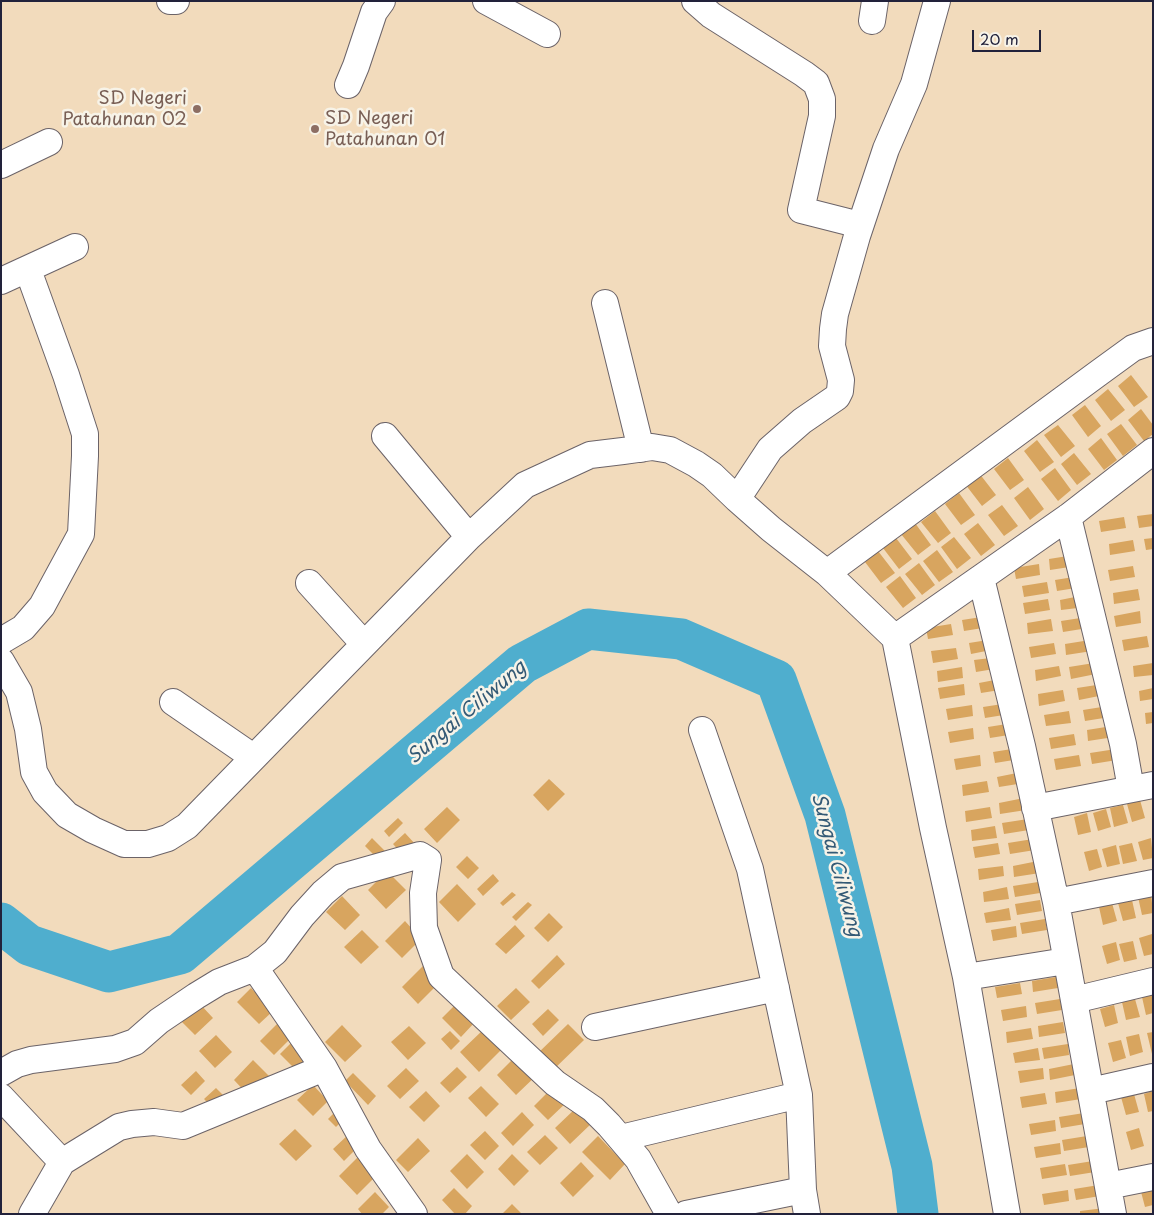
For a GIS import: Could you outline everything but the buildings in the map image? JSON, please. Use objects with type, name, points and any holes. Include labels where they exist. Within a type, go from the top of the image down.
[{"type":"street","points":[[170,1],[176,1]]},
{"type":"street","points":[[348,85],[374,12],[382,1]]},
{"type":"street","points":[[486,1],[547,34]]},
{"type":"street","points":[[695,1],[711,15],[816,83],[822,99],[822,116],[802,210],[860,225]]},
{"type":"street","points":[[737,499],[770,449],[802,421],[837,397],[840,390],[841,380],[832,346],[832,329],[848,264],[886,149],[914,84],[937,1]]},
{"type":"street","points":[[1,165],[50,142]]},
{"type":"street","points":[[1,281],[75,247]]},
{"type":"street","points":[[1,641],[23,628],[42,606],[81,534],[85,434],[28,270]]},
{"type":"street","points":[[605,303],[640,449]]},
{"type":"street","points":[[827,574],[1133,348],[1153,341]]},
{"type":"street","points":[[385,436],[469,537]]},
{"type":"street","points":[[1,661],[19,692],[28,730],[34,772],[45,792],[67,815],[93,830],[124,844],[148,844],[168,838],[187,826],[469,537],[525,485],[590,454],[652,448],[670,450],[712,475],[737,499],[827,574],[895,638],[933,828],[966,977],[1007,1214]]},
{"type":"street","points":[[895,638],[1068,517],[1153,451]]},
{"type":"street","points":[[1035,808],[1142,787],[1123,744],[1068,517]]},
{"type":"street","points":[[981,578],[1022,746],[1056,902],[1113,1214]]},
{"type":"street","points":[[309,583],[364,644]]},
{"type":"street","points":[[173,702],[253,757]]},
{"type":"street","points":[[686,1214],[806,1202],[799,1095],[750,869],[702,730]]},
{"type":"street","points":[[1,1073],[17,1064],[32,1060],[115,1049],[136,1042],[159,1021],[196,996],[219,982],[255,968],[275,952],[302,916],[323,893],[342,877],[423,855],[428,860],[423,893],[424,928],[441,976],[555,1083],[593,1109],[621,1138],[638,1159],[668,1214]]},
{"type":"street","points":[[1056,902],[1153,882]]},
{"type":"street","points":[[966,977],[1066,960]]},
{"type":"street","points":[[255,968],[324,1068],[368,1149],[414,1214]]},
{"type":"street","points":[[1074,1000],[1153,981]]},
{"type":"street","points":[[595,1026],[776,988]]},
{"type":"street","points":[[32,1214],[62,1162],[119,1127],[154,1122],[183,1126],[324,1068]]},
{"type":"street","points":[[1091,1091],[1153,1077]]},
{"type":"street","points":[[621,1138],[799,1095]]},
{"type":"street","points":[[1,1097],[62,1162]]},
{"type":"street","points":[[1108,1186],[1153,1177]]},
{"type":"waterway","name":"Sungai Ciliwung","points":[[1,923],[29,945],[109,972],[180,954],[522,664],[588,629],[681,639],[776,680],[825,815],[912,1166],[918,1214]]},
{"type":"place","name":"SD Negeri Patahunan 02","points":[[197,109]]},
{"type":"place","name":"SD Negeri Patahunan 01","points":[[315,129]]}]
